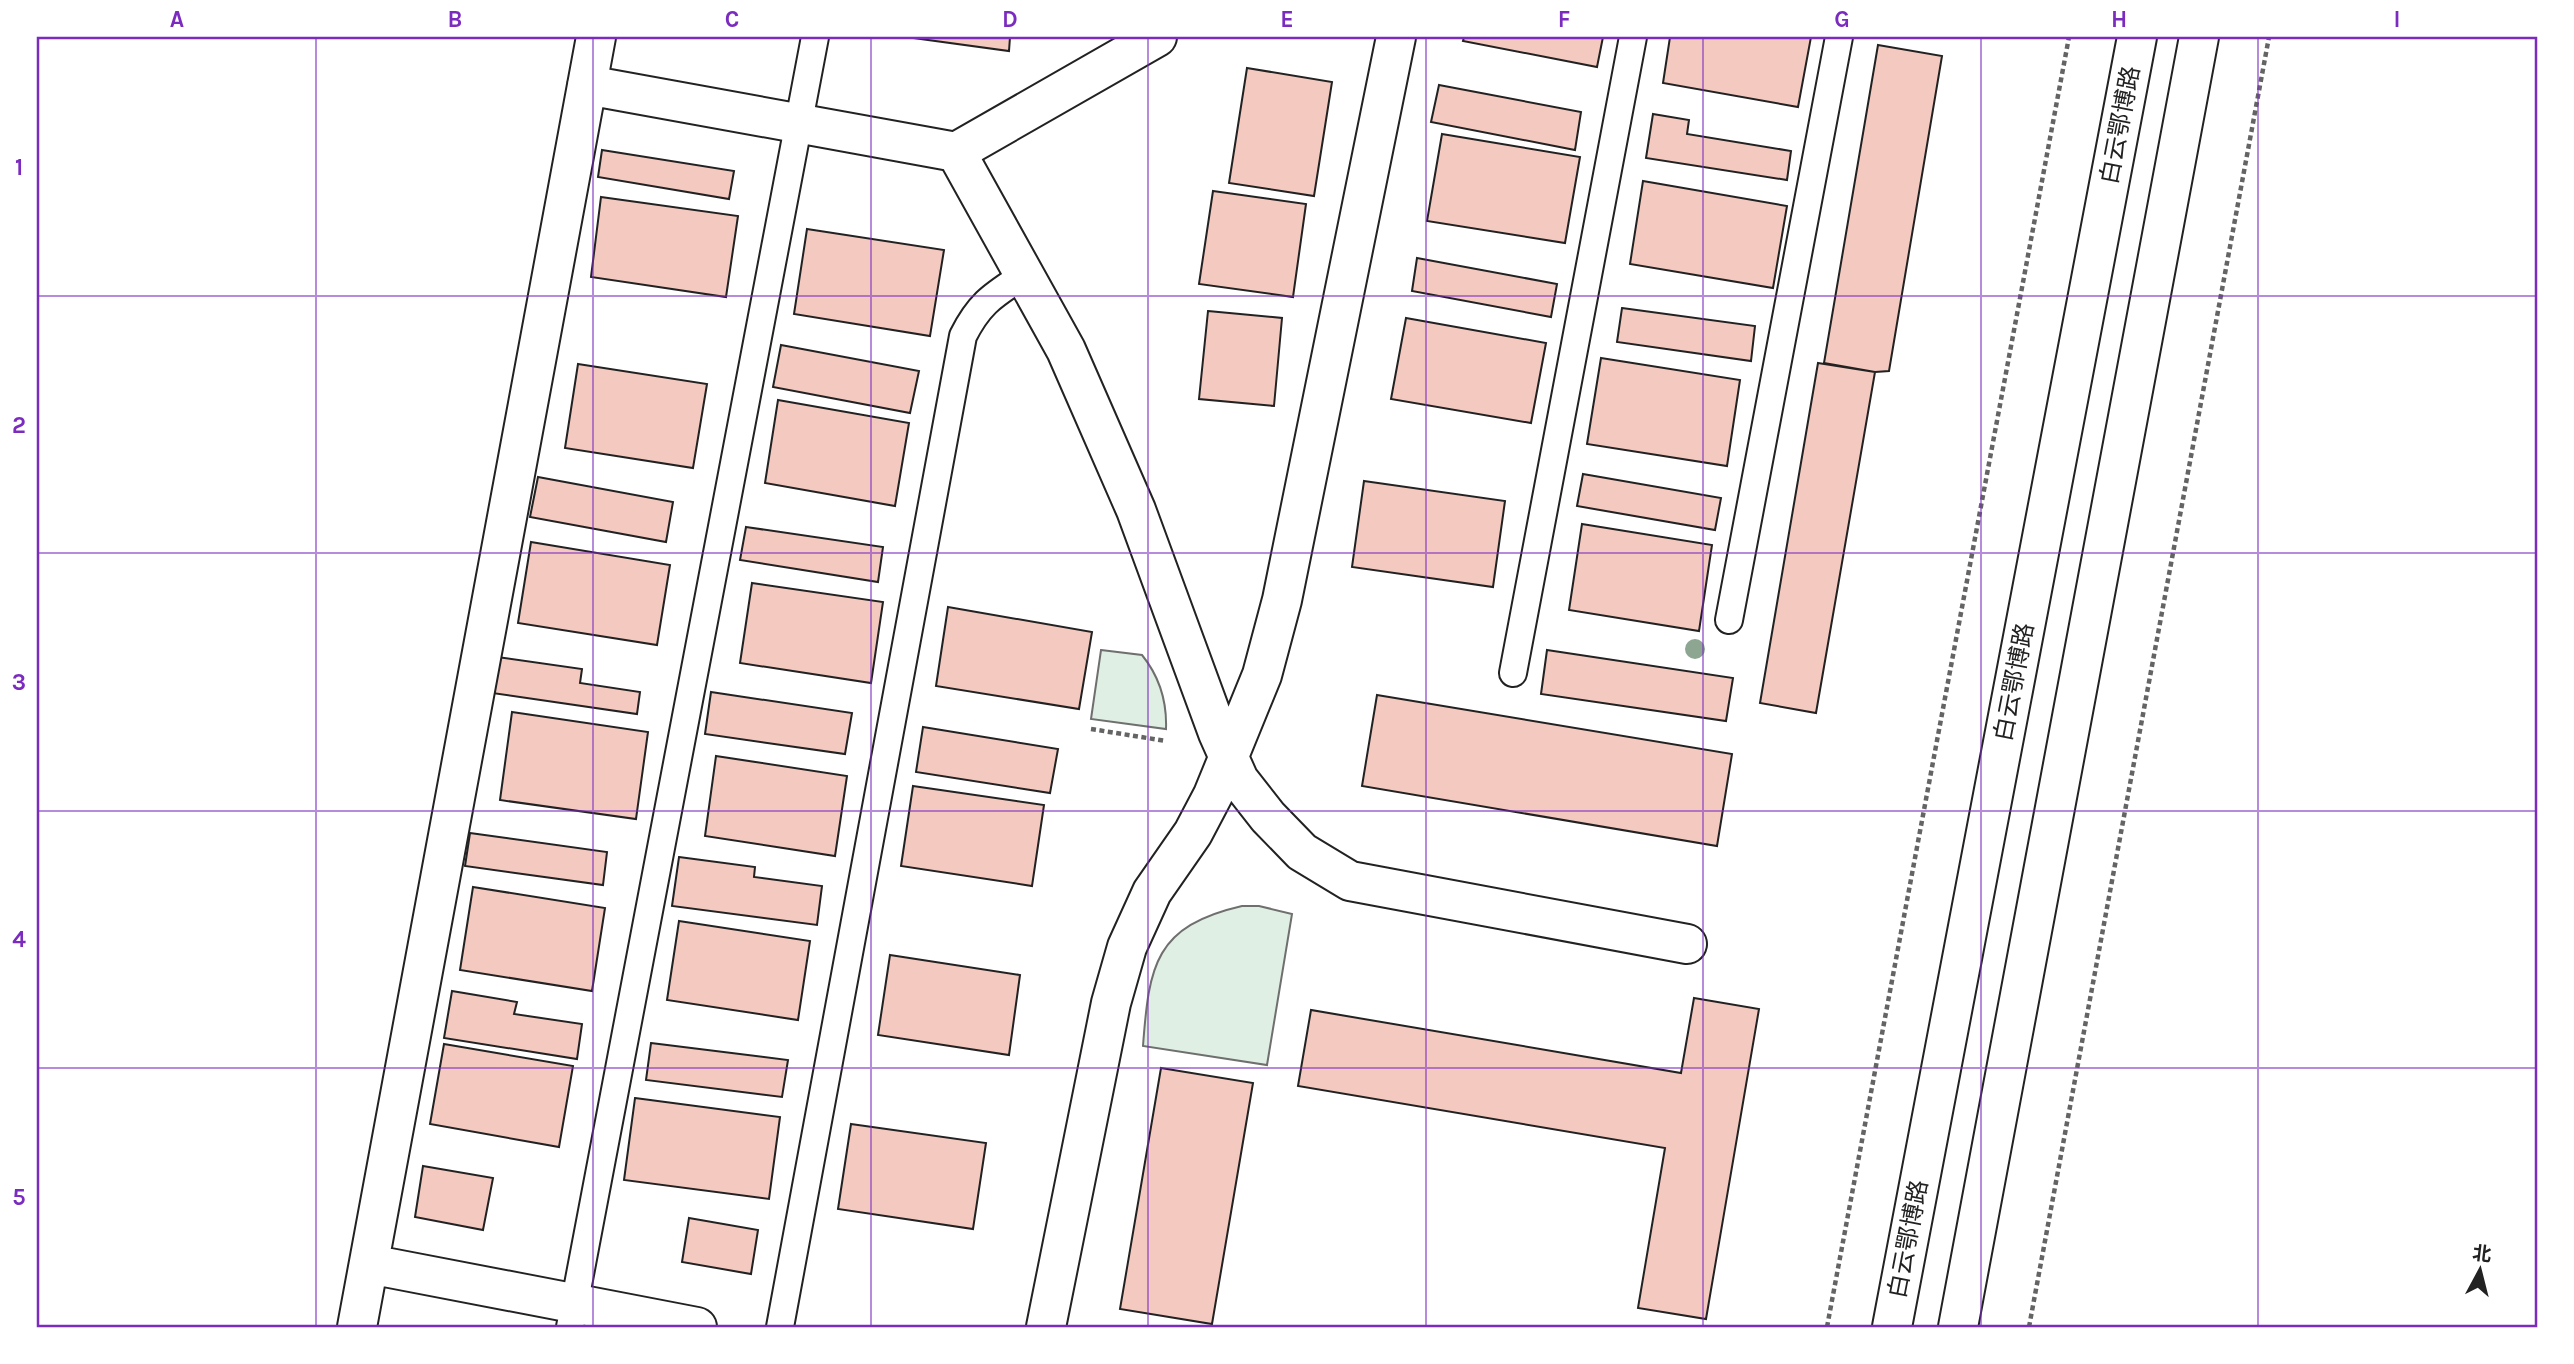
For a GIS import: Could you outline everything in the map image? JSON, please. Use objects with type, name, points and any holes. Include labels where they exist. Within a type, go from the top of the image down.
[{"type":"street","points":[[357,1327],[596,37]]},
{"type":"street","points":[[587,85],[956,152],[1157,37]]},
{"type":"street","points":[[1046,1327],[1111,1003],[1127,947],[1152,892],[1193,833],[1213,795],[1262,675],[1282,600],[1396,37]]},
{"type":"street","name":"白云鄂博路","points":[[1892,1327],[2137,37]]},
{"type":"street","points":[[1958,1327],[2199,37]]},
{"type":"street","points":[[956,152],[1066,351],[1136,510],[1218,733],[1239,780],[1268,817],[1302,852],[1350,881],[1688,944]]},
{"type":"street","points":[[369,1265],[572,1315],[697,1327]]},
{"type":"lane","points":[[572,1315],[815,37]]},
{"type":"lane","points":[[1513,673],[1633,37]]},
{"type":"lane","points":[[1729,620],[1839,37]]},
{"type":"lane","points":[[780,1327],[963,336],[974,314],[988,299],[1024,275]]},
{"type":"path","points":[[1827,1327],[2069,37]]},
{"type":"path","points":[[2029,1327],[2269,37]]},
{"type":"path","points":[[1091,729],[1173,741],[1229,757]]},
{"type":"green space","points":[[1101,650],[1142,655],[1161,690],[1166,729],[1091,719]]},
{"type":"green space","points":[[1242,906],[1259,906],[1292,914],[1267,1065],[1143,1046],[1149,993],[1162,953],[1174,938],[1191,925],[1213,914]]},
{"type":"building","points":[[906,37],[1010,37],[1009,51]]},
{"type":"building","points":[[1464,37],[1603,37],[1597,67],[1463,41]]},
{"type":"building","points":[[1670,37],[1811,37],[1798,107],[1663,83]]},
{"type":"building","points":[[1878,45],[1942,56],[1889,371],[1875,372],[1824,363]]},
{"type":"building","points":[[1247,68],[1332,82],[1314,196],[1229,183]]},
{"type":"building","points":[[1439,85],[1581,112],[1575,150],[1431,122]]},
{"type":"building","points":[[1653,114],[1689,120],[1687,134],[1791,151],[1787,180],[1646,158]]},
{"type":"building","points":[[1442,134],[1580,157],[1565,243],[1427,221]]},
{"type":"building","points":[[602,150],[734,171],[729,199],[598,177]]},
{"type":"building","points":[[1643,181],[1787,206],[1773,288],[1630,264]]},
{"type":"building","points":[[1213,191],[1306,204],[1293,297],[1199,284]]},
{"type":"building","points":[[601,197],[738,216],[726,297],[591,277]]},
{"type":"building","points":[[807,229],[944,250],[930,336],[794,314]]},
{"type":"building","points":[[1417,258],[1557,284],[1551,317],[1412,291]]},
{"type":"building","points":[[1622,308],[1755,326],[1751,361],[1617,342]]},
{"type":"building","points":[[1208,311],[1282,318],[1274,406],[1199,399]]},
{"type":"building","points":[[1406,318],[1546,343],[1531,423],[1391,399]]},
{"type":"building","points":[[781,345],[919,371],[910,413],[773,387]]},
{"type":"building","points":[[1601,358],[1740,380],[1727,466],[1587,444]]},
{"type":"building","points":[[1818,363],[1875,372],[1816,713],[1760,703]]},
{"type":"building","points":[[578,364],[707,384],[693,468],[565,448]]},
{"type":"building","points":[[778,400],[909,423],[895,506],[765,483]]},
{"type":"building","points":[[1583,474],[1721,498],[1715,530],[1577,506]]},
{"type":"building","points":[[538,477],[673,502],[666,542],[530,517]]},
{"type":"building","points":[[1364,481],[1505,501],[1493,587],[1352,567]]},
{"type":"building","points":[[1582,524],[1712,545],[1699,631],[1569,610]]},
{"type":"building","points":[[746,527],[883,547],[878,582],[740,560]]},
{"type":"building","points":[[531,542],[670,565],[657,645],[518,623]]},
{"type":"building","points":[[752,583],[883,602],[871,683],[740,663]]},
{"type":"building","points":[[948,607],[1092,632],[1079,709],[936,686]]},
{"type":"building","points":[[1547,650],[1733,678],[1726,721],[1541,694]]},
{"type":"building","points":[[497,657],[582,669],[580,683],[640,692],[637,714],[492,693]]},
{"type":"building","points":[[711,692],[852,713],[845,754],[705,734]]},
{"type":"building","points":[[1377,695],[1732,754],[1717,846],[1362,786]]},
{"type":"building","points":[[512,712],[648,732],[636,819],[500,800]]},
{"type":"building","points":[[923,727],[1058,749],[1050,793],[916,772]]},
{"type":"building","points":[[716,756],[847,776],[835,856],[705,836]]},
{"type":"building","points":[[913,786],[1044,805],[1032,886],[901,866]]},
{"type":"building","points":[[470,833],[607,852],[603,885],[465,866]]},
{"type":"building","points":[[679,857],[755,867],[754,877],[822,886],[817,925],[672,906]]},
{"type":"building","points":[[473,887],[605,908],[592,991],[460,970]]},
{"type":"building","points":[[679,921],[810,941],[798,1020],[667,1000]]},
{"type":"building","points":[[890,955],[1020,975],[1009,1055],[878,1035]]},
{"type":"building","points":[[452,991],[517,1002],[514,1014],[582,1024],[577,1059],[444,1038]]},
{"type":"building","points":[[1694,998],[1759,1009],[1706,1319],[1638,1308],[1665,1148],[1298,1086],[1311,1010],[1681,1073]]},
{"type":"building","points":[[651,1043],[788,1060],[782,1097],[646,1080]]},
{"type":"building","points":[[444,1044],[573,1066],[559,1147],[430,1124]]},
{"type":"building","points":[[1161,1068],[1253,1083],[1212,1324],[1120,1309]]},
{"type":"building","points":[[635,1098],[780,1117],[769,1199],[624,1180]]},
{"type":"building","points":[[851,1124],[986,1143],[973,1229],[838,1209]]},
{"type":"building","points":[[423,1166],[493,1178],[483,1230],[415,1217]]},
{"type":"building","points":[[689,1218],[758,1230],[751,1274],[682,1262]]}]
